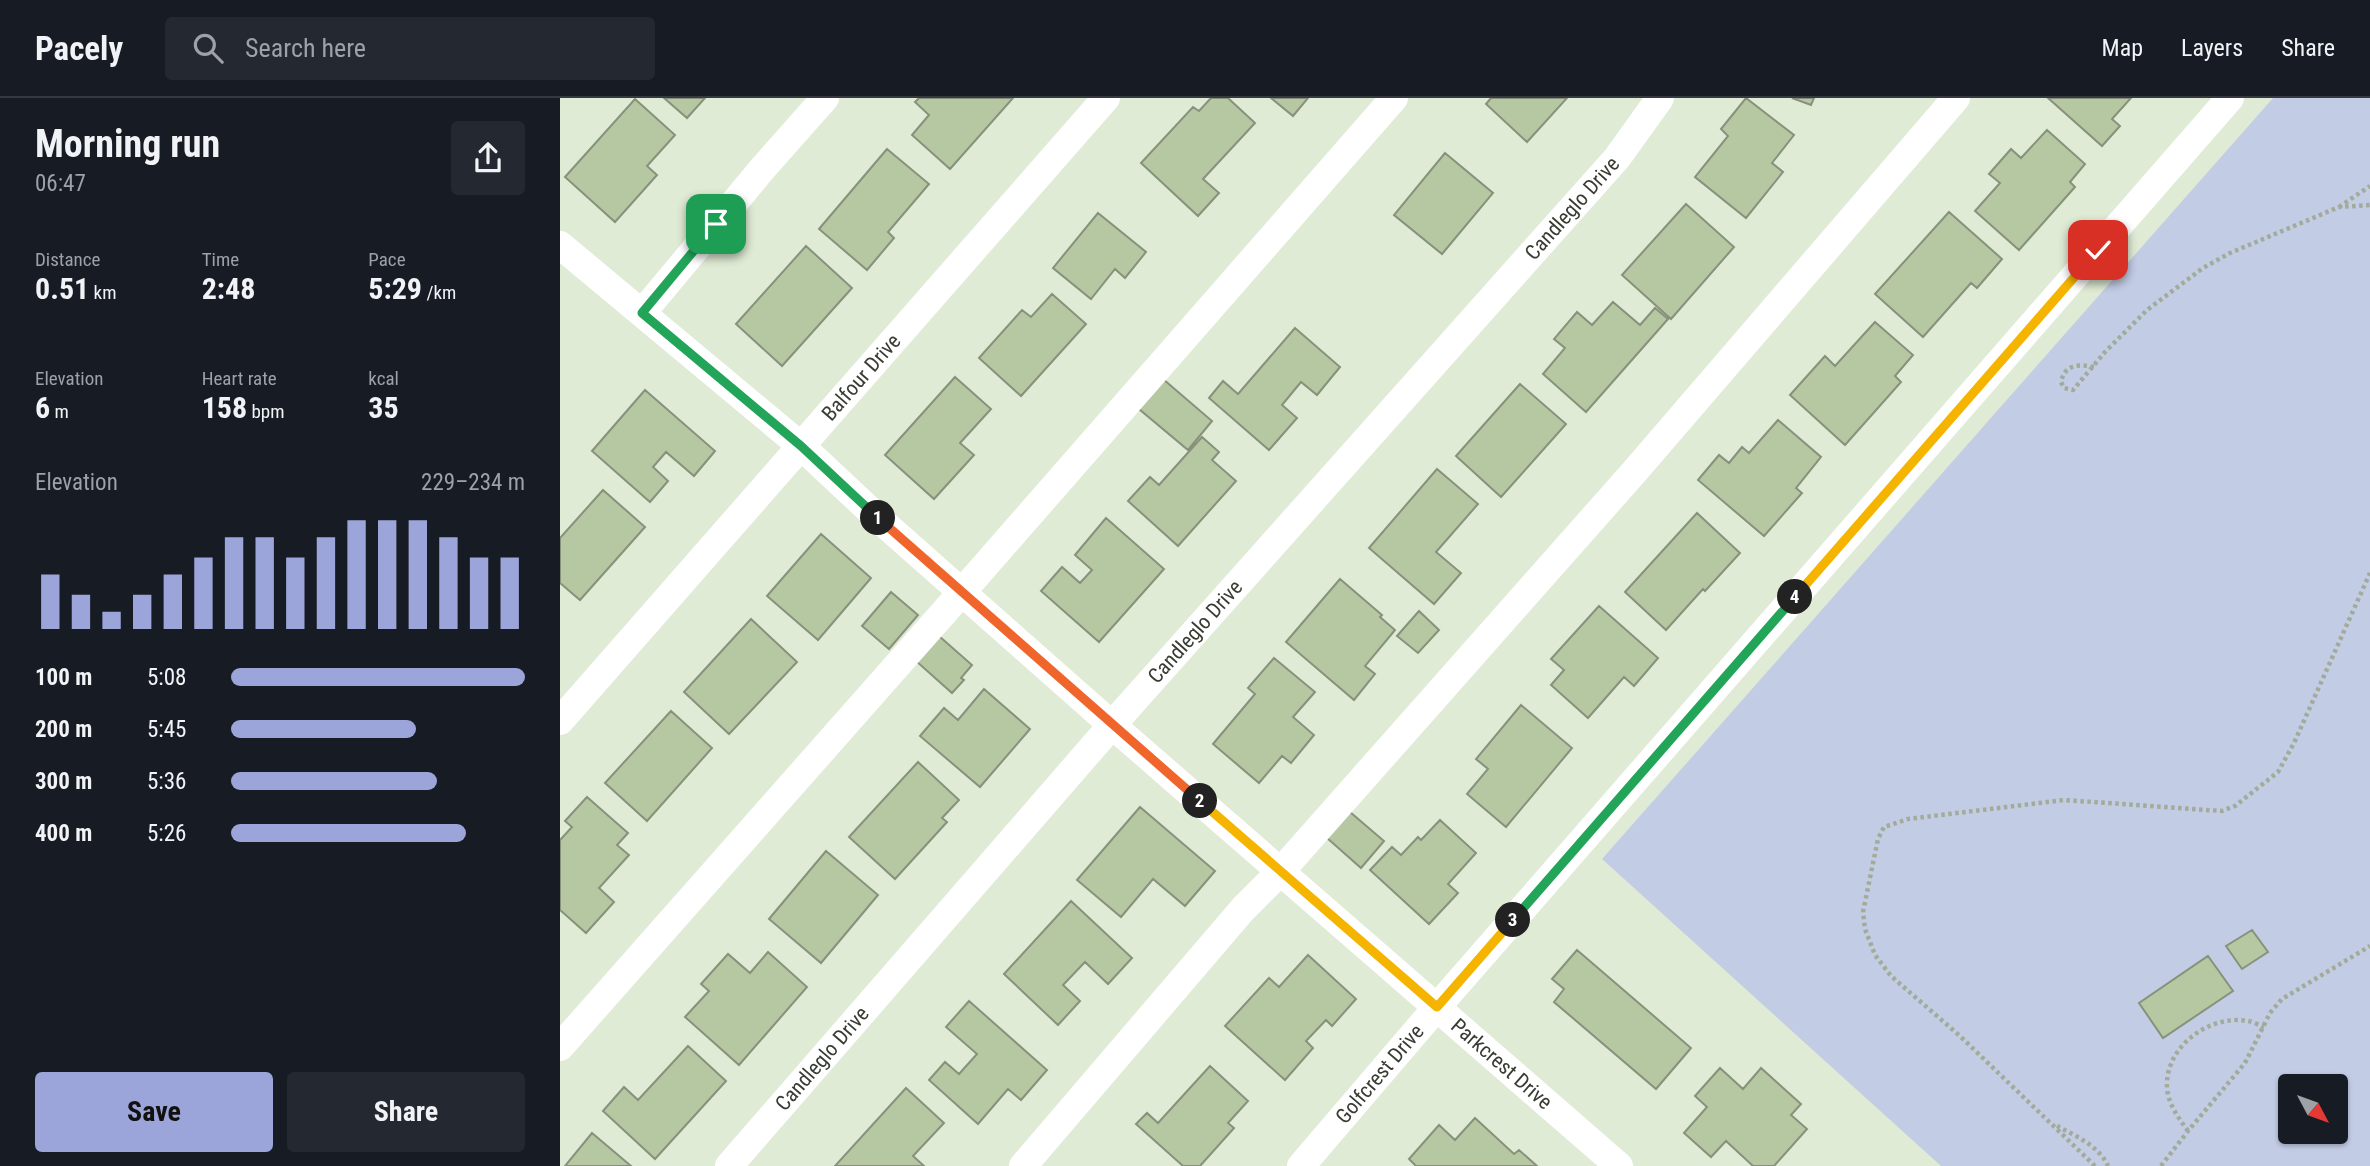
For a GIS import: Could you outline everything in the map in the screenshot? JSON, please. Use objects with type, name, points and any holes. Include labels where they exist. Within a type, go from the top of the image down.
[{"type":"street","points":[[642,313],[825,98]]},
{"type":"street","name":"Balfour Drive","points":[[560,721],[1106,98]]},
{"type":"street","points":[[560,1046],[1394,98]]},
{"type":"street","name":"Candleglo Drive","points":[[729,1166],[1112,725],[1617,158],[1660,98]]},
{"type":"street","points":[[1023,1166],[1244,909],[1281,871],[1635,471],[1956,98]]},
{"type":"street","name":"Golfcrest Drive","points":[[1301,1166],[2230,98]]},
{"type":"street","name":"Parkcrest Drive","points":[[560,245],[801,446],[879,519],[1112,725],[1619,1166]]},
{"type":"path","points":[[2094,367],[2070,367],[2063,374],[2061,382],[2064,388],[2073,390],[2094,367],[2105,352],[2147,310],[2203,268],[2230,253],[2339,207],[2370,186]]},
{"type":"path","points":[[2339,207],[2370,205]]},
{"type":"path","points":[[2095,1166],[1960,1036],[1891,976],[1875,955],[1865,929],[1864,912],[1878,839],[1884,827],[1908,819],[2064,800],[2222,811],[2235,806],[2278,772],[2294,743],[2370,573]]},
{"type":"path","points":[[2161,1166],[2245,1063],[2270,1013],[2282,999],[2370,946]]},
{"type":"path","points":[[2188,1130],[2173,1109],[2167,1088],[2169,1065],[2180,1046],[2207,1027],[2230,1021],[2248,1021],[2264,1027]]},
{"type":"path","points":[[2050,1122],[2089,1144],[2108,1166]]},
{"type":"shaded area","points":[[2273,98],[2370,98],[2370,1166],[1941,1166],[1602,859]]},
{"type":"building","points":[[664,98],[705,98],[687,118]]},
{"type":"building","points":[[919,98],[1013,98],[950,169],[912,135],[929,115],[915,102]]},
{"type":"building","points":[[1211,98],[1228,98],[1255,123],[1203,179],[1219,193],[1198,216],[1141,163],[1193,107],[1199,111]]},
{"type":"building","points":[[1271,98],[1308,98],[1293,116]]},
{"type":"building","points":[[1491,98],[1567,98],[1527,142],[1486,104]]},
{"type":"building","points":[[1746,98],[1794,135],[1772,163],[1783,172],[1746,218],[1695,177],[1728,136],[1721,129]]},
{"type":"building","points":[[1792,98],[1814,98],[1811,105]]},
{"type":"building","points":[[2048,98],[2131,98],[2112,119],[2120,126],[2102,146]]},
{"type":"building","points":[[635,99],[675,135],[647,166],[657,175],[615,222],[565,177]]},
{"type":"building","points":[[2047,130],[2085,164],[2070,182],[2075,187],[2019,250],[1975,211],[2000,183],[1989,174],[2011,149],[2021,158]]},
{"type":"building","points":[[887,149],[929,184],[888,232],[894,238],[867,270],[819,229]]},
{"type":"building","points":[[1445,153],[1493,193],[1442,254],[1394,215]]},
{"type":"building","points":[[1686,204],[1734,247],[1671,319],[1622,275]]},
{"type":"building","points":[[1949,212],[2002,259],[1977,288],[1971,283],[1923,337],[1875,294]]},
{"type":"building","points":[[1098,213],[1146,252],[1125,278],[1115,269],[1091,299],[1053,268]]},
{"type":"building","points":[[806,246],[852,288],[782,366],[736,324]]},
{"type":"building","points":[[1052,294],[1086,324],[1021,396],[979,358],[1022,310],[1031,317]]},
{"type":"building","points":[[1613,302],[1640,325],[1655,308],[1668,319],[1586,412],[1543,374],[1565,348],[1554,339],[1577,312],[1592,325]]},
{"type":"building","points":[[1875,322],[1913,355],[1895,376],[1901,382],[1845,445],[1790,395],[1825,356],[1835,366]]},
{"type":"building","points":[[1295,328],[1340,367],[1317,395],[1301,382],[1282,405],[1297,418],[1269,450],[1209,398],[1223,381],[1238,394]]},
{"type":"building","points":[[955,377],[991,409],[960,443],[974,455],[934,499],[885,455]]},
{"type":"building","points":[[1163,379],[1212,421],[1188,450],[1139,409]]},
{"type":"building","points":[[1520,384],[1566,424],[1501,497],[1456,456]]},
{"type":"building","points":[[645,390],[715,451],[694,476],[666,452],[653,467],[668,481],[650,502],[592,451]]},
{"type":"building","points":[[1778,420],[1821,457],[1796,488],[1802,493],[1764,536],[1698,480],[1719,455],[1729,463],[1742,447],[1749,453]]},
{"type":"building","points":[[1202,437],[1219,452],[1212,460],[1236,481],[1178,546],[1128,501],[1150,477],[1159,485]]},
{"type":"building","points":[[1437,469],[1478,504],[1436,552],[1461,573],[1434,604],[1369,548]]},
{"type":"building","points":[[603,490],[645,527],[580,600],[560,583],[560,538]]},
{"type":"building","points":[[1697,513],[1740,553],[1666,630],[1625,592]]},
{"type":"building","points":[[1106,518],[1164,569],[1099,642],[1041,591],[1062,567],[1080,583],[1092,570],[1075,555]]},
{"type":"building","points":[[821,534],[871,578],[818,640],[767,596]]},
{"type":"building","points":[[1340,579],[1382,615],[1380,617],[1395,630],[1365,666],[1375,674],[1354,700],[1286,642]]},
{"type":"building","points":[[891,592],[918,615],[889,649],[862,626]]},
{"type":"building","points":[[1599,606],[1658,658],[1634,686],[1624,677],[1588,718],[1551,685],[1564,670],[1551,659]]},
{"type":"building","points":[[1419,611],[1439,630],[1418,653],[1397,636]]},
{"type":"building","points":[[751,619],[797,662],[729,734],[684,692]]},
{"type":"building","points":[[939,636],[972,665],[961,678],[964,680],[952,693],[916,661]]},
{"type":"building","points":[[1274,658],[1315,692],[1293,717],[1314,735],[1291,763],[1282,756],[1259,783],[1213,744],[1255,694],[1248,688]]},
{"type":"building","points":[[984,689],[1030,729],[980,787],[920,736],[944,708],[958,720]]},
{"type":"building","points":[[1521,705],[1572,748],[1506,827],[1467,794],[1488,769],[1476,759]]},
{"type":"building","points":[[671,711],[712,748],[647,821],[605,783]]},
{"type":"building","points":[[918,762],[959,800],[942,818],[947,822],[895,879],[849,837]]},
{"type":"building","points":[[587,797],[628,833],[617,845],[629,855],[599,888],[614,902],[586,933],[560,910],[560,840],[572,827],[565,821]]},
{"type":"building","points":[[1140,807],[1215,871],[1185,906],[1153,879],[1121,917],[1077,880]]},
{"type":"building","points":[[1350,812],[1384,841],[1361,868],[1327,838]]},
{"type":"building","points":[[1440,820],[1476,853],[1448,884],[1458,893],[1429,924],[1370,870],[1392,847],[1401,855],[1418,837],[1421,840]]},
{"type":"building","points":[[826,851],[878,895],[821,963],[769,919]]},
{"type":"building","points":[[1071,901],[1132,958],[1108,984],[1085,962],[1063,985],[1080,1001],[1058,1025],[1004,974]]},
{"type":"building","points":[[2252,930],[2268,952],[2242,969],[2226,946]]},
{"type":"building","points":[[1577,950],[1691,1048],[1656,1089],[1554,1002],[1564,989],[1552,979]]},
{"type":"building","points":[[768,952],[807,987],[739,1065],[685,1017],[709,991],[701,984],[728,954],[750,973]]},
{"type":"building","points":[[1308,955],[1356,999],[1332,1026],[1326,1020],[1306,1041],[1313,1048],[1285,1080],[1225,1026],[1269,978],[1279,987]]},
{"type":"building","points":[[2208,956],[2233,991],[2163,1038],[2139,1003]]},
{"type":"building","points":[[969,1001],[1047,1070],[1021,1100],[1008,1089],[978,1124],[929,1080],[945,1062],[959,1074],[977,1054],[946,1027]]},
{"type":"building","points":[[688,1046],[726,1081],[655,1159],[603,1111],[624,1087],[638,1100]]},
{"type":"building","points":[[1210,1066],[1248,1101],[1228,1123],[1234,1128],[1200,1166],[1183,1166],[1136,1124],[1147,1113],[1158,1123]]},
{"type":"building","points":[[1720,1068],[1743,1089],[1761,1068],[1801,1104],[1791,1115],[1807,1129],[1774,1166],[1753,1166],[1726,1141],[1711,1157],[1684,1133],[1707,1107],[1695,1096]]},
{"type":"building","points":[[906,1088],[944,1123],[913,1156],[924,1166],[835,1166]]},
{"type":"building","points":[[1475,1118],[1514,1154],[1519,1150],[1537,1166],[1416,1166],[1409,1159],[1439,1125],[1455,1140]]},
{"type":"building","points":[[592,1133],[631,1166],[565,1166]]},
{"type":"route","points":[[716,224],[642,313],[801,446],[879,519],[1112,725],[1437,1007],[2098,250]]}]
